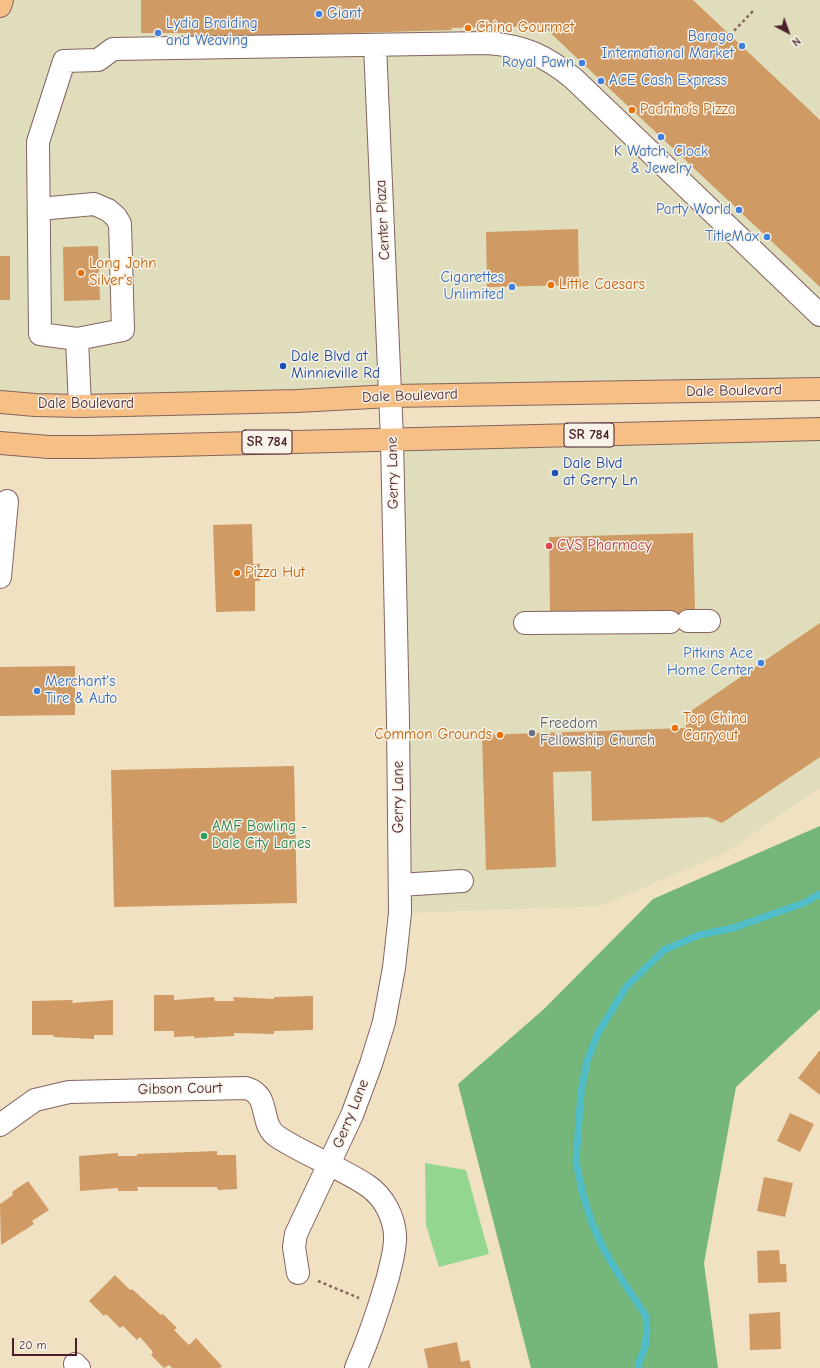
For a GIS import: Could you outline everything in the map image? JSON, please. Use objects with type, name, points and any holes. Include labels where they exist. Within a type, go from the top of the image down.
[{"type":"main road","points":[[0,6],[2,0]]},
{"type":"main road","name":"Dale Boulevard","points":[[0,402],[35,405],[80,406],[297,401],[390,396],[820,389]]},
{"type":"main road","name":"SR 784","points":[[0,443],[50,447],[92,447],[820,430]]},
{"type":"street","points":[[39,209],[94,204],[108,210],[120,224],[123,330],[77,338],[40,334],[38,142],[64,61],[98,60],[113,49],[486,43],[508,45],[541,56],[557,65],[574,79],[820,315]]},
{"type":"street","name":"Center Plaza","points":[[375,45],[390,396]]},
{"type":"street","points":[[77,338],[80,406]]},
{"type":"street","name":"Gerry Lane","points":[[298,1272],[294,1247],[296,1234],[352,1115],[371,1064],[384,1022],[394,968],[400,913],[398,720],[390,396]]},
{"type":"street","points":[[0,577],[7,501]]},
{"type":"street","points":[[525,623],[689,622]]},
{"type":"street","points":[[400,885],[462,881]]},
{"type":"street","name":"Gibson Court","points":[[0,1125],[35,1100],[69,1092],[246,1088],[253,1090],[262,1099],[267,1124],[270,1131],[288,1143],[330,1163]]},
{"type":"street","name":"Gerry Lane","points":[[330,1163],[376,1193],[387,1207],[394,1224],[394,1252],[380,1307],[356,1368]]},
{"type":"path","points":[[730,35],[753,11]]},
{"type":"path","points":[[298,1272],[380,1307]]},
{"type":"shaded area","points":[[2,0],[820,0],[820,388],[0,398],[0,6]]},
{"type":"shaded area","points":[[820,429],[820,788],[725,853],[600,906],[400,913],[392,439]]},
{"type":"green space","points":[[820,826],[820,1009],[736,1087],[704,1263],[718,1368],[531,1368],[458,1084],[544,1009],[653,899]]},
{"type":"green space","points":[[425,1163],[466,1170],[489,1254],[439,1267],[426,1225]]},
{"type":"building","points":[[141,0],[693,0],[820,120],[820,287],[543,26],[189,38],[187,33],[141,33]]},
{"type":"building","points":[[578,229],[579,285],[487,287],[486,232]]},
{"type":"building","name":"Long John Silver's","points":[[98,246],[100,300],[64,301],[63,247]]},
{"type":"building","points":[[0,256],[10,256],[10,300],[0,300]]},
{"type":"building","name":"Pizza Hut","points":[[252,524],[253,564],[260,564],[260,581],[255,581],[255,611],[216,612],[213,525]]},
{"type":"building","points":[[693,533],[695,611],[688,629],[670,630],[550,615],[549,537]]},
{"type":"building","points":[[820,623],[820,757],[722,823],[708,817],[592,821],[591,771],[553,772],[556,867],[486,870],[482,735],[686,728],[685,715]]},
{"type":"building","name":"Merchant's Tire & Auto","points":[[75,666],[75,715],[0,716],[0,667]]},
{"type":"building","name":"AMF Bowling - Dale City Lanes","points":[[294,766],[297,903],[114,907],[111,770]]},
{"type":"building","points":[[154,995],[174,995],[174,1000],[214,997],[215,1001],[234,1001],[233,997],[274,999],[274,997],[313,996],[313,1030],[274,1031],[274,1034],[234,1033],[234,1036],[194,1038],[194,1036],[174,1037],[174,1031],[154,1031]]},
{"type":"building","points":[[73,1000],[72,1003],[113,1000],[113,1035],[94,1035],[94,1039],[53,1037],[54,1035],[32,1035],[32,1001]]},
{"type":"building","points":[[820,1050],[820,1095],[798,1078]]},
{"type":"building","points":[[790,1113],[814,1124],[800,1152],[777,1141]]},
{"type":"building","points":[[217,1151],[217,1155],[236,1155],[237,1189],[218,1190],[217,1187],[137,1187],[138,1191],[118,1191],[118,1188],[80,1191],[79,1156],[118,1153],[118,1156],[137,1156],[137,1154]]},
{"type":"building","points":[[764,1177],[793,1183],[785,1217],[757,1211]]},
{"type":"building","points":[[28,1181],[49,1210],[32,1221],[34,1224],[1,1245],[0,1204],[13,1195],[12,1192]]},
{"type":"building","points":[[779,1250],[780,1264],[786,1264],[787,1282],[758,1283],[757,1251]]},
{"type":"building","points":[[115,1275],[130,1290],[132,1289],[161,1315],[163,1314],[177,1328],[174,1330],[189,1345],[196,1338],[222,1366],[220,1368],[172,1368],[169,1365],[164,1368],[151,1355],[153,1352],[140,1337],[137,1340],[123,1326],[120,1328],[106,1314],[104,1316],[89,1301]]},
{"type":"building","points":[[780,1312],[781,1349],[750,1350],[749,1314]]},
{"type":"building","points":[[457,1342],[461,1362],[469,1360],[471,1368],[428,1368],[424,1349]]},
{"type":"waterway","points":[[639,1368],[638,1365],[645,1347],[647,1331],[646,1316],[603,1248],[592,1223],[583,1195],[576,1162],[581,1092],[587,1061],[598,1033],[626,987],[664,950],[699,935],[733,928],[804,903],[820,894]]},
{"type":"place","name":"Giant","points":[[319,14]]},
{"type":"place","name":"China Gourmet","points":[[468,28]]},
{"type":"place","name":"Lydia Braiding and Weaving","points":[[158,33]]},
{"type":"place","name":"Barago International Market","points":[[742,46]]},
{"type":"place","name":"Royal Pawn","points":[[582,63]]},
{"type":"place","name":"ACE Cash Express","points":[[601,81]]},
{"type":"place","name":"Padrino's Pizza","points":[[632,110]]},
{"type":"place","name":"K Watch, Clock & Jewelry","points":[[661,137]]},
{"type":"place","name":"Party World","points":[[739,210]]},
{"type":"place","name":"TitleMax","points":[[767,237]]},
{"type":"place","name":"Long John Silver's","points":[[81,273]]},
{"type":"place","name":"Little Caesars","points":[[551,285]]},
{"type":"place","name":"Cigarettes Unlimited","points":[[512,287]]},
{"type":"place","name":"Dale Blvd at Minnieville Rd","points":[[283,366]]},
{"type":"place","name":"Dale Blvd at Gerry Ln","points":[[555,473]]},
{"type":"place","name":"CVS Pharmacy","points":[[549,546]]},
{"type":"place","name":"Pizza Hut","points":[[237,573]]},
{"type":"place","name":"Pitkins Ace Home Center","points":[[761,663]]},
{"type":"place","name":"Merchant's Tire & Auto","points":[[37,691]]},
{"type":"place","name":"Top China Carryout","points":[[675,728]]},
{"type":"place","name":"Freedom Fellowship Church","points":[[532,733]]},
{"type":"place","name":"Common Grounds","points":[[500,735]]},
{"type":"place","name":"AMF Bowling - Dale City Lanes","points":[[204,836]]}]
